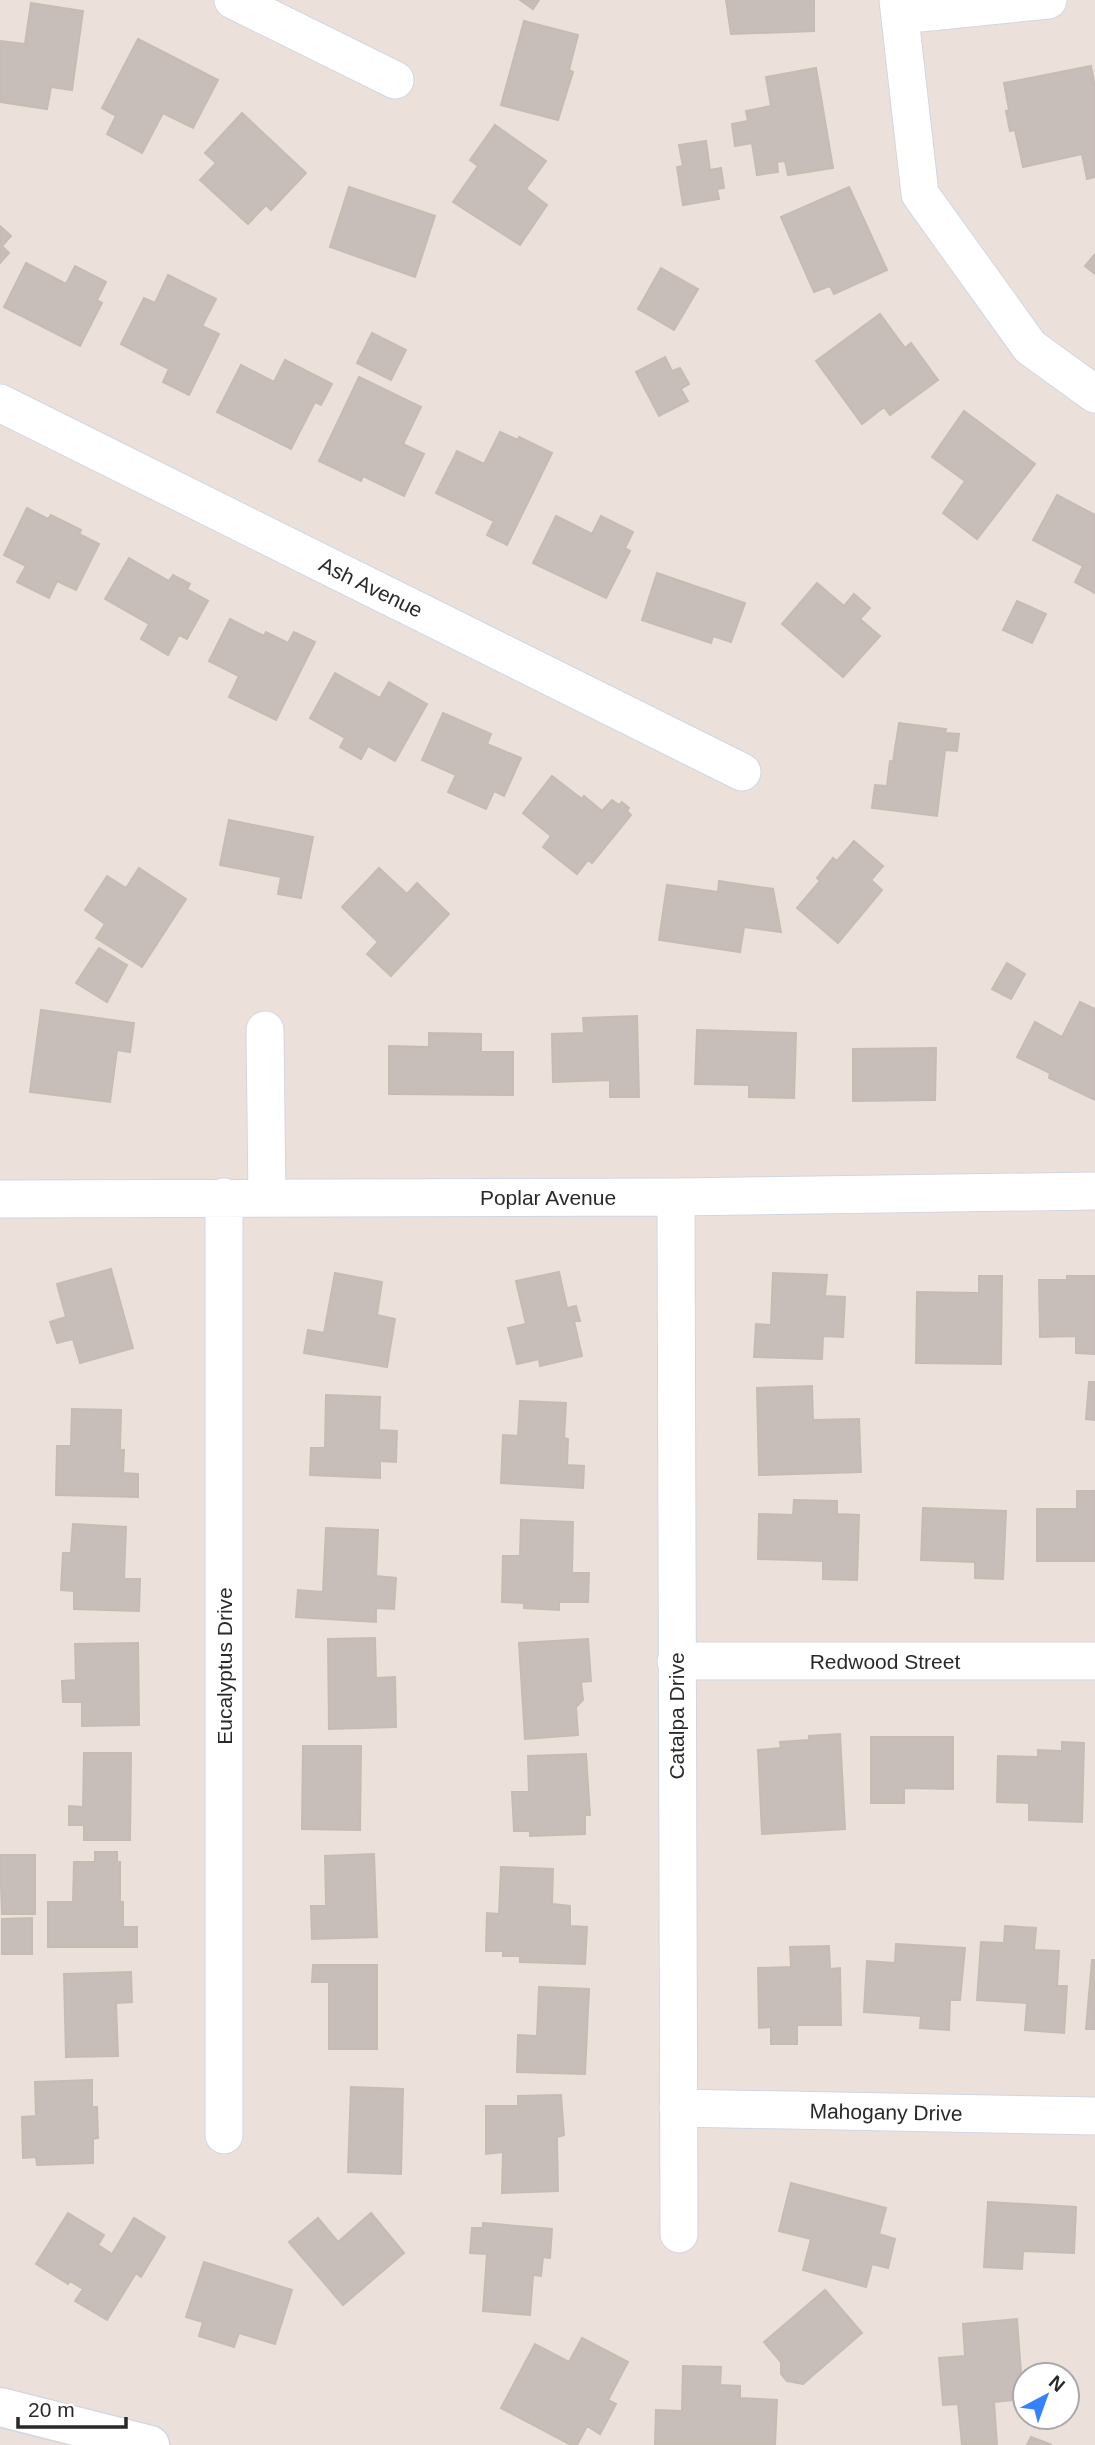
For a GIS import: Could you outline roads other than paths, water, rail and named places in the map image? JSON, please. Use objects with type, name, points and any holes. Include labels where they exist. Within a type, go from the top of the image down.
[{"type":"main road","points":[[0,2407],[150,2445]]},
{"type":"street","points":[[233,0],[396,80]]},
{"type":"street","points":[[1048,0],[899,8],[920,194],[1030,347],[1095,394]]},
{"type":"street","name":"Ash Avenue","points":[[0,403],[742,772]]},
{"type":"street","points":[[265,1030],[267,1198]]},
{"type":"street","name":"Poplar Avenue","points":[[0,1199],[676,1197],[1095,1191]]},
{"type":"street","name":"Catalpa Drive","points":[[676,1197],[679,2234]]},
{"type":"street","name":"Eucalyptus Drive","points":[[223,1198],[224,2134]]},
{"type":"street","name":"Redwood Street","points":[[676,1661],[1095,1661]]},
{"type":"street","name":"Mahogany Drive","points":[[678,2108],[1095,2116]]}]
